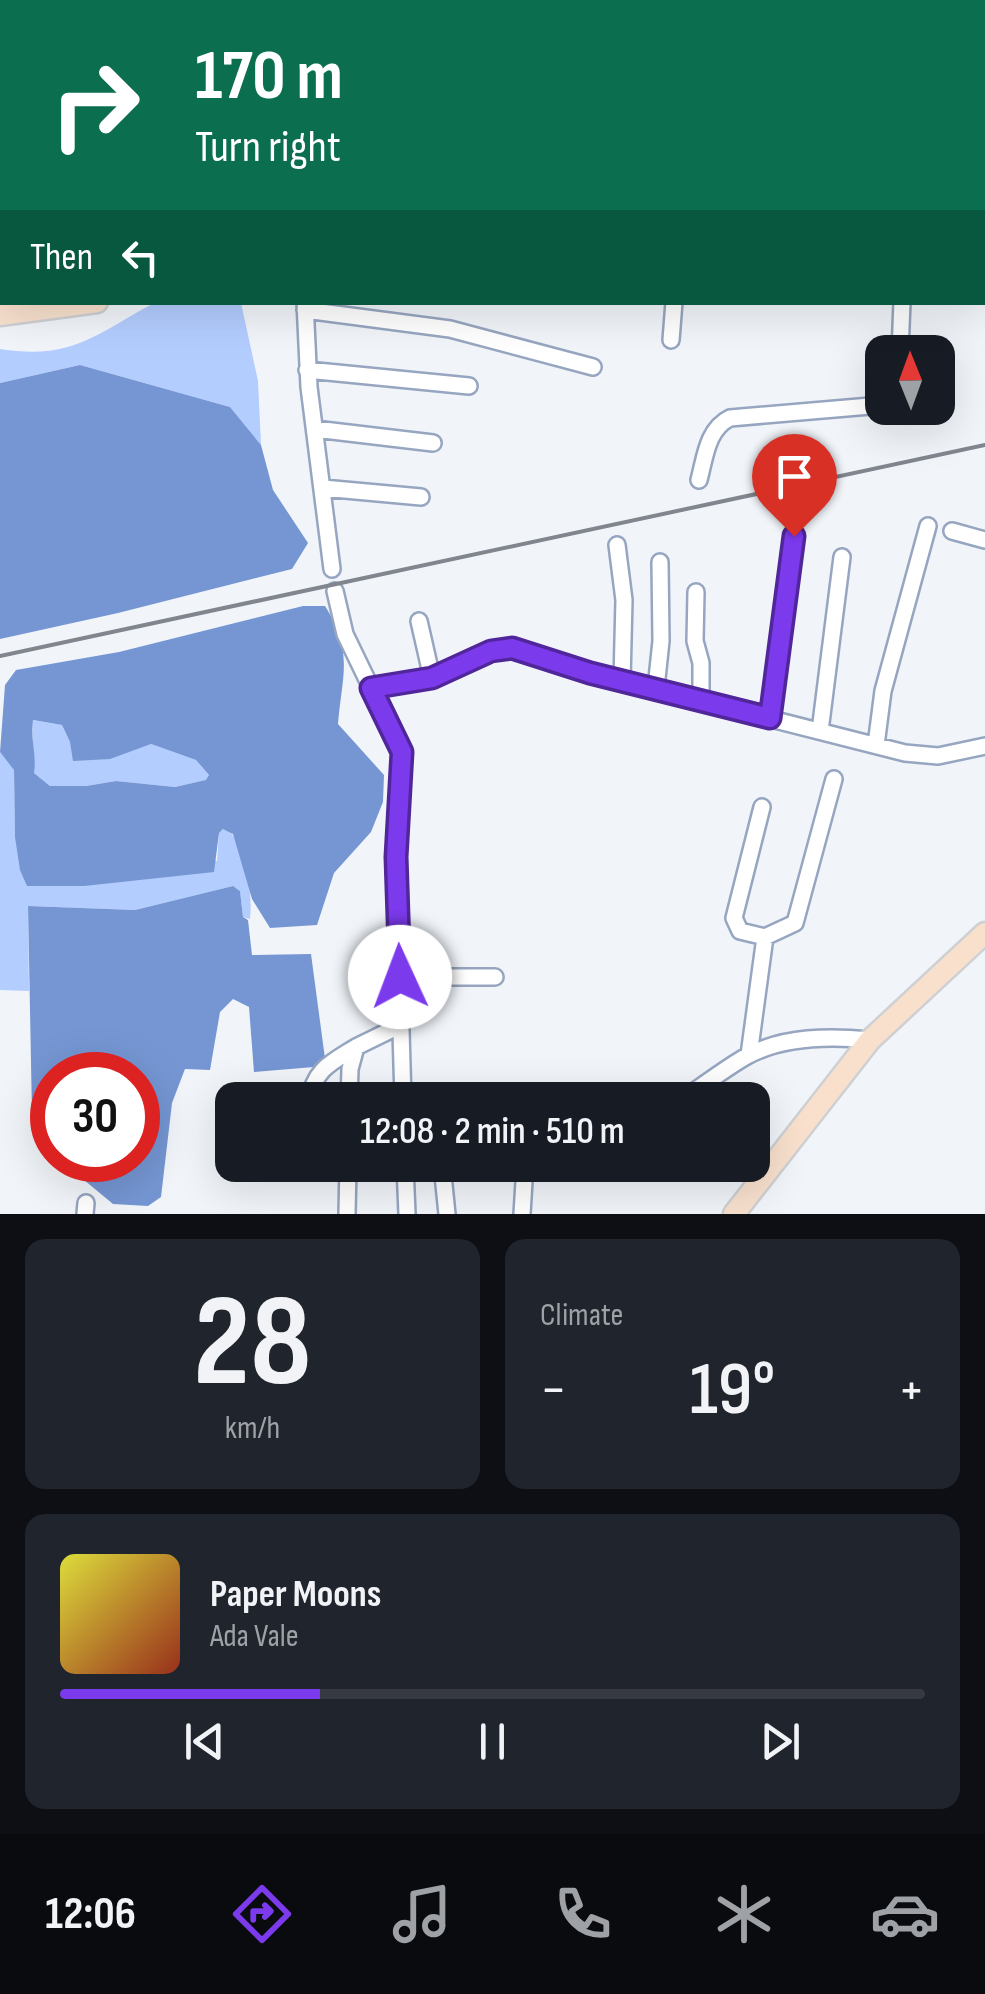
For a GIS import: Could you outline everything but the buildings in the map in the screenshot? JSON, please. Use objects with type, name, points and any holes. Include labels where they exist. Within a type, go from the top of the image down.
[{"type":"main road","points":[[0,315],[75,305]]},
{"type":"main road","points":[[734,1214],[870,1040],[985,933]]},
{"type":"street","points":[[672,340],[674,305]]},
{"type":"street","points":[[901,335],[902,305]]},
{"type":"street","points":[[332,569],[307,370],[305,306],[450,329],[594,367]]},
{"type":"street","points":[[307,370],[469,386]]},
{"type":"street","points":[[699,480],[712,432],[720,422],[865,406]]},
{"type":"street","points":[[314,429],[433,443]]},
{"type":"street","points":[[323,488],[421,497]]},
{"type":"street","points":[[876,745],[883,691],[928,526]]},
{"type":"street","points":[[952,531],[985,540]]},
{"type":"street","points":[[770,718],[794,536]]},
{"type":"street","points":[[617,546],[624,600],[622,680]]},
{"type":"street","points":[[820,731],[842,557]]},
{"type":"street","points":[[656,688],[660,562]]},
{"type":"street","points":[[335,590],[345,634],[402,752],[396,857],[403,1082]]},
{"type":"street","points":[[696,592],[695,642],[701,699]]},
{"type":"street","points":[[419,621],[432,678]]},
{"type":"street","points":[[371,688],[432,678],[491,651],[512,648],[924,757],[985,746]]},
{"type":"street","points":[[749,1055],[765,937],[795,923],[834,779]]},
{"type":"street","points":[[762,807],[734,918],[740,931],[765,937]]},
{"type":"street","points":[[400,977],[495,977]]},
{"type":"street","points":[[313,1082],[320,1070],[401,1025]]},
{"type":"street","points":[[709,1082],[749,1055],[816,1037],[870,1040]]},
{"type":"street","points":[[350,1082],[356,1047]]},
{"type":"street","points":[[347,1214],[348,1182]]},
{"type":"street","points":[[406,1182],[407,1214]]},
{"type":"street","points":[[444,1182],[448,1214]]},
{"type":"street","points":[[522,1214],[524,1182]]},
{"type":"shaded area","points":[[150,305],[241,305],[258,381],[261,445],[230,407],[80,365],[0,383],[0,349],[46,351],[98,335]]},
{"type":"shaded area","points":[[80,365],[230,407],[261,445],[273,490],[308,543],[292,569],[0,639],[0,383]]},
{"type":"shaded area","points":[[303,606],[325,606],[343,651],[338,724],[384,775],[383,802],[371,832],[334,873],[317,925],[270,928],[252,899],[233,834],[223,829],[219,833],[214,872],[84,886],[27,886],[15,837],[14,770],[0,752],[5,685],[16,670],[119,652]],"holes":[[[33,720],[62,725],[73,761],[110,759],[151,744],[196,760],[209,775],[206,780],[175,787],[116,781],[50,786],[34,773]]]},
{"type":"shaded area","points":[[32,720],[62,725],[70,742],[131,751],[151,744],[196,760],[209,775],[207,780],[175,787],[116,781],[50,786],[34,773]]},
{"type":"shaded area","points":[[0,752],[14,769],[15,837],[217,861],[219,833],[223,829],[230,831],[247,873],[250,919],[243,917],[240,891],[233,886],[135,910],[28,906],[29,991],[0,990]]},
{"type":"shaded area","points":[[233,886],[240,891],[252,955],[311,954],[326,1066],[254,1072],[249,1007],[233,999],[220,1012],[210,1070],[185,1069],[172,1103],[161,1197],[148,1206],[113,1204],[86,1182],[160,1182],[160,1052],[31,1052],[28,906],[135,910]]},
{"type":"railway","points":[[0,656],[985,445]]},
{"type":"route","points":[[400,977],[396,857],[402,752],[371,688],[443,675],[491,651],[512,648],[590,673],[770,718],[794,536]]}]
